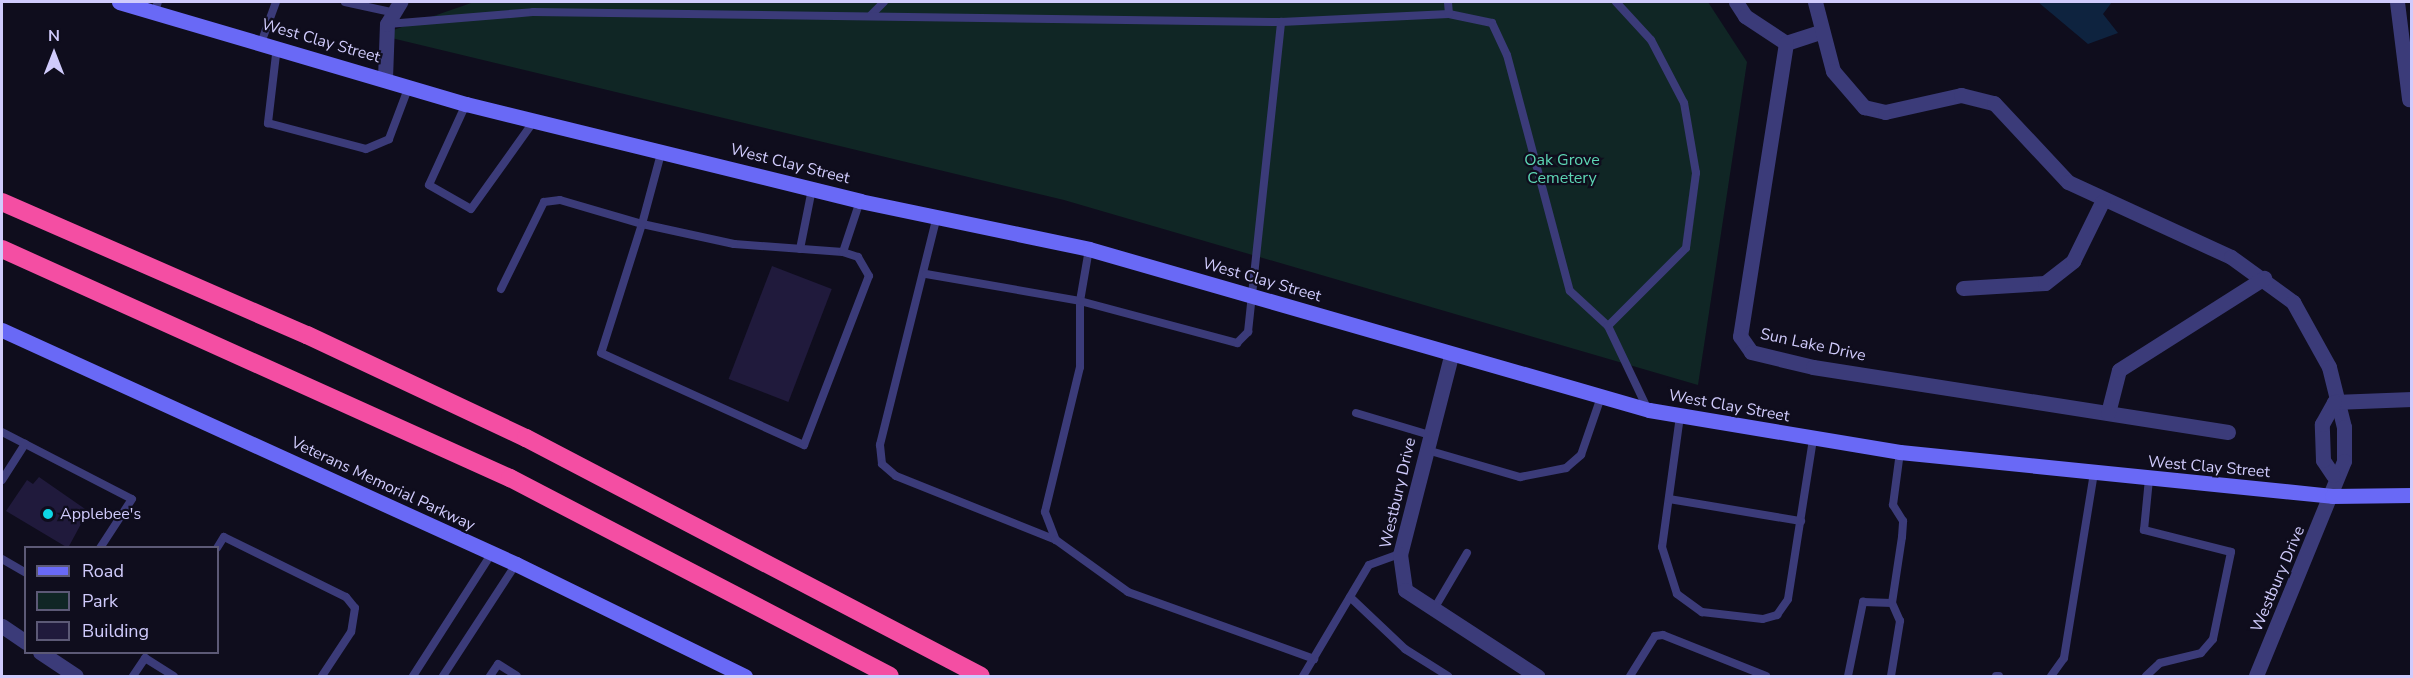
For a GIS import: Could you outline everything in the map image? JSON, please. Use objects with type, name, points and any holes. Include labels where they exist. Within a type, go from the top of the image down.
[{"type":"highway","points":[[2,202],[307,335],[526,438],[981,676]]},
{"type":"highway","points":[[2,249],[510,478],[891,676]]},
{"type":"main road","name":"West Clay Street","points":[[119,2],[156,6],[269,44],[466,104],[534,122],[662,150],[860,201],[1089,249],[1251,294],[1451,356],[1649,410],[1900,452],[2332,496],[2412,495]]},
{"type":"main road","name":"Veterans Memorial Parkway","points":[[2,330],[516,564],[745,676]]},
{"type":"street","points":[[1736,2],[1745,16],[1786,44],[1820,32]]},
{"type":"street","points":[[1815,2],[1820,32],[1833,71],[1864,107],[1885,112],[1961,95],[1994,103],[2068,182],[2102,202],[2231,257],[2264,278],[2293,302],[2329,366],[2334,402],[2344,427],[2344,461],[2333,475],[2332,496]]},
{"type":"street","points":[[2397,2],[2409,99]]},
{"type":"street","points":[[386,78],[393,12]]},
{"type":"street","name":"Sun Lake Drive","points":[[1786,44],[1740,336],[1751,352],[1813,367],[2228,432]]},
{"type":"street","points":[[1963,288],[2045,283],[2073,261],[2102,202]]},
{"type":"street","points":[[2108,413],[2119,369],[2264,278]]},
{"type":"street","name":"Westbury Drive","points":[[1451,356],[1400,554],[1406,590],[1538,676]]},
{"type":"street","points":[[2334,402],[2412,399]]},
{"type":"street","points":[[2333,475],[2323,460],[2322,424],[2334,402]]},
{"type":"street","name":"Westbury Drive","points":[[2256,676],[2332,496]]},
{"type":"street","points":[[2,626],[24,641]]},
{"type":"street","points":[[43,654],[76,676]]},
{"type":"lane","points":[[276,2],[269,44],[268,123],[366,149],[388,139],[409,86]]},
{"type":"lane","points":[[345,2],[367,4],[393,12],[716,19],[871,15],[1281,22],[1449,14],[1492,22],[1507,55],[1570,291],[1608,326],[1649,410]]},
{"type":"lane","points":[[871,15],[885,2]]},
{"type":"lane","points":[[1448,2],[1449,14]]},
{"type":"lane","points":[[1608,326],[1686,248],[1696,173],[1684,103],[1651,40],[1616,2]]},
{"type":"lane","points":[[926,274],[1080,301],[1237,342],[1248,332],[1281,22]]},
{"type":"lane","points":[[466,104],[429,185],[471,209],[534,122]]},
{"type":"lane","points":[[501,290],[544,202],[560,200],[642,224],[734,244],[843,252],[858,257],[869,276],[804,445],[600,353],[642,224],[662,150]]},
{"type":"lane","points":[[800,249],[813,189]]},
{"type":"lane","points":[[843,252],[860,201]]},
{"type":"lane","points":[[937,216],[926,274],[880,445],[882,464],[896,476],[1056,540],[1128,592],[1314,659]]},
{"type":"lane","points":[[1056,540],[1045,512],[1080,367],[1080,301],[1089,249]]},
{"type":"lane","points":[[1356,413],[1499,473],[1550,473],[1581,455],[1600,397]]},
{"type":"lane","points":[[1680,416],[1662,547],[1677,594],[1702,612],[1762,619],[1777,615],[1792,587],[1812,439]]},
{"type":"lane","points":[[2,432],[132,499],[101,546]]},
{"type":"lane","points":[[2,480],[25,444]]},
{"type":"lane","points":[[1891,676],[1900,621],[1892,603],[1903,521],[1893,505],[1900,452]]},
{"type":"lane","points":[[2051,676],[2064,658],[2094,473]]},
{"type":"lane","points":[[2146,676],[2160,663],[2201,653],[2213,639],[2231,552],[2144,530],[2149,479]]},
{"type":"lane","points":[[1669,499],[1802,521]]},
{"type":"lane","points":[[218,546],[224,537],[346,597],[355,608],[351,632],[322,676]]},
{"type":"lane","points":[[413,676],[492,553]]},
{"type":"lane","points":[[1434,609],[1467,553]]},
{"type":"lane","points":[[1303,676],[1369,565],[1400,554]]},
{"type":"lane","points":[[2,559],[24,572]]},
{"type":"lane","points":[[443,676],[516,564]]},
{"type":"lane","points":[[1350,597],[1405,649],[1448,676]]},
{"type":"lane","points":[[1848,676],[1863,602],[1892,603]]},
{"type":"lane","points":[[1630,676],[1655,636],[1662,635],[1766,676]]},
{"type":"lane","points":[[133,676],[147,655],[174,676]]},
{"type":"lane","points":[[490,676],[498,664],[517,676]]},
{"type":"green space","name":"Oak Grove Cemetery","points":[[474,2],[1708,2],[1747,62],[1698,385],[1064,200],[379,35]]},
{"type":"water","points":[[2038,2],[2112,2],[2103,14],[2118,33],[2088,44]]},
{"type":"building","points":[[772,266],[832,289],[788,402],[729,379]]},
{"type":"building","name":"Applebee's","points":[[39,477],[88,511],[69,546],[65,546],[6,511],[27,480],[33,484]]},
{"type":"place","name":"Applebee's","points":[[48,514]]}]
